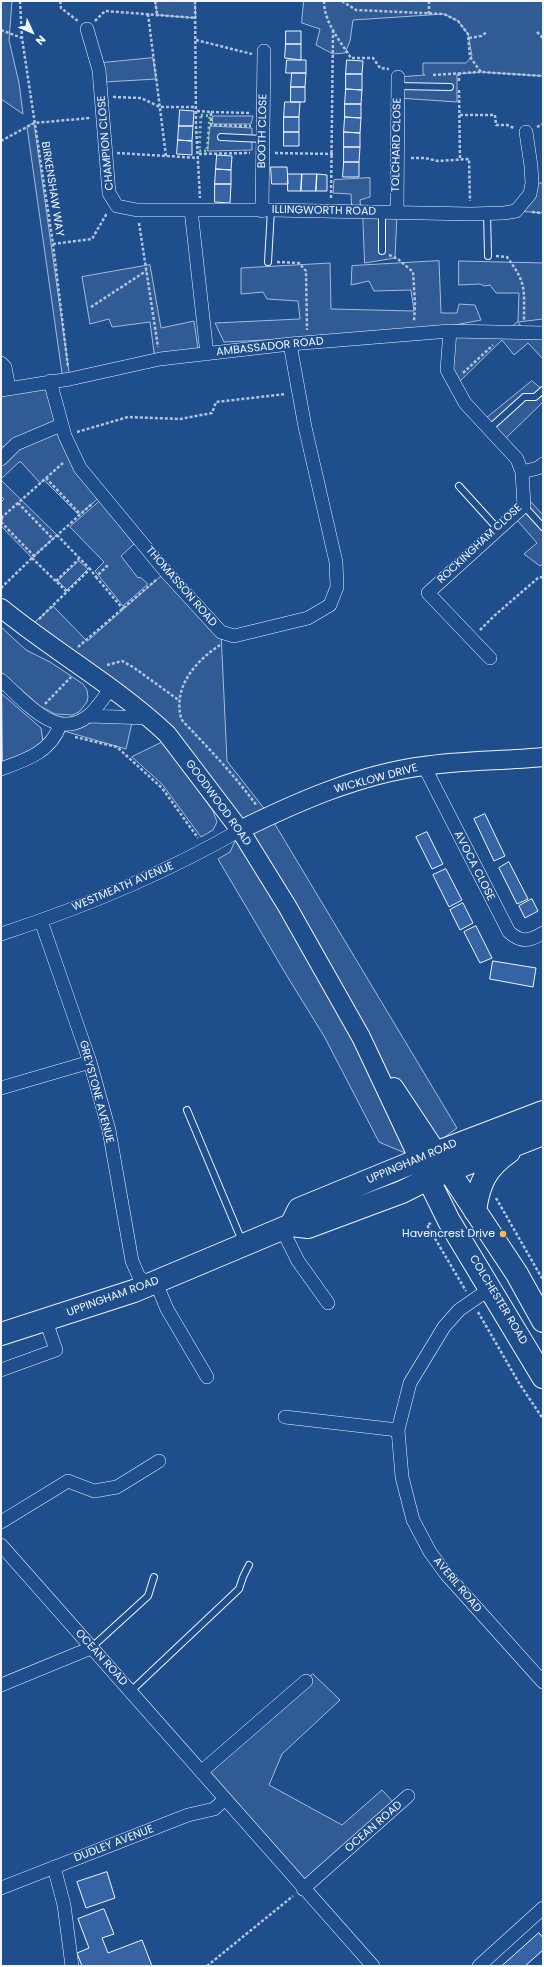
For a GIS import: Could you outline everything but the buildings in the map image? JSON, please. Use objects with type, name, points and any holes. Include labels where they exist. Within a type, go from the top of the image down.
[{"type":"highway","name":"UPPINGHAM ROAD","points":[[286,1227],[299,1209],[428,1156],[543,1112]]},
{"type":"highway","name":"UPPINGHAM ROAD","points":[[1,1334],[149,1285],[286,1227],[308,1227],[402,1192],[428,1179],[533,1138]]},
{"type":"highway","points":[[475,1211],[478,1195],[485,1175],[505,1155],[533,1138]]},
{"type":"highway","name":"COLCHESTER ROAD","points":[[428,1156],[428,1179],[449,1220],[543,1377]]},
{"type":"highway","points":[[449,1171],[517,1274],[543,1321]]},
{"type":"street","name":"CHAMPION CLOSE","points":[[87,29],[99,70],[109,193],[117,206],[137,210],[196,211]]},
{"type":"street","name":"BOOTH CLOSE","points":[[264,54],[263,152],[266,210]]},
{"type":"street","name":"TOLCHARD CLOSE","points":[[397,212],[398,81]]},
{"type":"street","name":"ILLINGWORTH ROAD","points":[[196,211],[266,210],[471,214],[516,211],[530,194],[532,182],[526,132]]},
{"type":"street","points":[[196,211],[207,354]]},
{"type":"street","name":"AMBASSADOR ROAD","points":[[5,389],[70,379],[160,359],[307,342],[450,331],[524,331],[543,333]]},
{"type":"street","name":"ROCKINGHAM CLOSE","points":[[450,331],[447,370],[465,403],[490,428],[517,459],[522,472],[524,506],[428,593],[490,658]]},
{"type":"street","points":[[234,636],[308,618],[330,605],[337,586],[336,562],[299,393],[290,344]]},
{"type":"street","points":[[1,363],[5,367],[5,389]]},
{"type":"street","name":"THOMASSON ROAD","points":[[50,381],[63,430],[80,468],[166,572],[221,632],[234,636]]},
{"type":"street","points":[[1,459],[16,444],[63,430]]},
{"type":"street","points":[[522,472],[538,468],[543,464]]},
{"type":"street","name":"GOODWOOD ROAD","points":[[1,608],[27,630],[111,688],[167,734],[240,830],[291,913],[428,1156],[449,1171]]},
{"type":"street","points":[[1,680],[37,712],[59,729]]},
{"type":"street","points":[[1,769],[38,754],[49,745],[59,729],[88,716],[111,688]]},
{"type":"street","points":[[88,716],[149,718]]},
{"type":"street","name":"WICKLOW DRIVE","points":[[240,830],[265,818],[346,785],[385,774],[424,766],[543,758]]},
{"type":"street","name":"AVOCA CLOSE","points":[[424,766],[509,932],[515,937],[527,940],[534,939],[543,933]]},
{"type":"street","name":"WESTMEATH AVENUE","points":[[1,934],[41,921],[126,888],[206,850],[240,830]]},
{"type":"street","name":"GREYSTONE AVENUE","points":[[41,921],[90,1062],[109,1130],[129,1250],[139,1277],[149,1285],[160,1290],[168,1309],[208,1377]]},
{"type":"street","points":[[1,1088],[90,1062]]},
{"type":"street","points":[[286,1227],[298,1261],[328,1303]]},
{"type":"street","name":"AVERIL ROAD","points":[[491,1288],[471,1300],[444,1327],[410,1383],[398,1430],[402,1477],[413,1520],[430,1552],[446,1574],[543,1682]]},
{"type":"street","points":[[1,1370],[56,1350],[46,1320]]},
{"type":"street","points":[[285,1417],[398,1430]]},
{"type":"street","points":[[1,1522],[68,1481],[94,1491],[117,1487],[139,1475],[159,1461]]},
{"type":"street","name":"OCEAN ROAD","points":[[1,1545],[373,1966]]},
{"type":"street","points":[[1,1685],[91,1648]]},
{"type":"street","points":[[201,1772],[306,1681]]},
{"type":"street","name":"OCEAN ROAD","points":[[303,1888],[408,1796]]},
{"type":"street","name":"DUDLEY AVENUE","points":[[1,1888],[188,1815],[214,1809],[225,1799]]},
{"type":"street","points":[[54,1867],[64,1905],[72,1966]]},
{"type":"street","points":[[479,1966],[543,1908]]},
{"type":"lane","points":[[398,81],[450,87]]},
{"type":"lane","points":[[222,137],[263,126]]},
{"type":"lane","points":[[266,210],[268,262]]},
{"type":"lane","points":[[382,212],[382,251]]},
{"type":"lane","points":[[487,213],[488,256]]},
{"type":"lane","points":[[490,428],[524,397],[535,397],[543,390]]},
{"type":"lane","points":[[459,486],[498,529]]},
{"type":"lane","points":[[524,506],[543,527]]},
{"type":"lane","points":[[187,1110],[244,1244]]},
{"type":"lane","points":[[131,1691],[239,1589],[243,1577],[250,1565]]},
{"type":"lane","points":[[91,1648],[148,1596],[154,1577]]},
{"type":"path","name":"BIRKENSHAW WAY","points":[[20,1],[22,38],[53,244],[70,379]]},
{"type":"path","points":[[60,1],[61,8],[87,29],[105,11],[196,18]]},
{"type":"path","points":[[155,1],[157,15]]},
{"type":"path","points":[[195,1],[196,126],[199,154],[196,211]]},
{"type":"path","points":[[324,1],[324,11],[333,31],[351,58],[373,58],[380,68],[389,68],[398,81]]},
{"type":"path","points":[[342,1],[356,10],[444,14],[458,22],[468,34],[470,57],[480,72]]},
{"type":"path","points":[[429,1],[429,14]]},
{"type":"path","points":[[148,14],[166,156]]},
{"type":"path","points":[[1,30],[22,38]]},
{"type":"path","points":[[330,211],[333,154],[333,31]]},
{"type":"path","points":[[468,38],[487,32]]},
{"type":"path","points":[[538,32],[543,38]]},
{"type":"path","points":[[196,40],[264,54]]},
{"type":"path","points":[[427,76],[480,72],[542,75]]},
{"type":"path","points":[[459,74],[460,159]]},
{"type":"path","points":[[101,99],[115,97],[141,98],[160,106],[197,107]]},
{"type":"path","points":[[197,111],[211,112],[263,126]]},
{"type":"path","points":[[211,112],[211,125],[263,126]]},
{"type":"path","points":[[460,115],[495,115],[496,125],[507,125],[526,132]]},
{"type":"path","points":[[1,141],[34,123],[103,117]]},
{"type":"path","points":[[199,154],[263,152],[333,154]]},
{"type":"path","points":[[106,153],[199,158]]},
{"type":"path","points":[[397,157],[425,158],[438,162],[469,159],[471,214]]},
{"type":"path","points":[[53,244],[92,239],[114,201]]},
{"type":"path","points":[[137,210],[160,359]]},
{"type":"path","points":[[382,251],[398,260],[413,272],[415,303],[413,334]]},
{"type":"path","points":[[488,256],[507,257],[517,271],[524,286],[524,331]]},
{"type":"path","points":[[268,262],[299,263],[306,271],[307,342]]},
{"type":"path","points":[[91,307],[146,271]]},
{"type":"path","points":[[454,381],[507,331]]},
{"type":"path","points":[[63,430],[128,417],[180,419],[212,413],[216,402],[299,393]]},
{"type":"path","points":[[1,517],[73,455]]},
{"type":"path","points":[[46,478],[80,514]]},
{"type":"path","points":[[1,588],[102,494]]},
{"type":"path","points":[[18,503],[53,539]]},
{"type":"path","points":[[1,522],[67,592]]},
{"type":"path","points":[[57,535],[90,569],[123,609]]},
{"type":"path","points":[[56,581],[79,558]]},
{"type":"path","points":[[96,577],[108,565]]},
{"type":"path","points":[[27,630],[90,569]]},
{"type":"path","points":[[66,656],[87,641],[166,572]]},
{"type":"path","points":[[485,625],[538,578],[543,577]]},
{"type":"path","points":[[234,636],[202,658],[182,686],[180,701],[182,719],[239,781],[265,818]]},
{"type":"path","points":[[100,662],[106,665],[122,661],[133,667],[180,701]]},
{"type":"path","points":[[37,712],[81,667]]},
{"type":"path","points":[[59,729],[117,748],[162,788],[195,832],[206,850]]},
{"type":"path","points":[[495,1197],[543,1280]]},
{"type":"path","points":[[435,1221],[427,1225],[519,1383],[543,1419]]},
{"type":"path","points":[[207,1966],[303,1888]]},
{"type":"shaded area","points":[[1,1],[12,1],[9,40],[19,83],[23,114],[1,99]]},
{"type":"shaded area","points":[[156,1],[195,1],[196,18],[157,15]]},
{"type":"shaded area","points":[[304,1],[543,1],[543,76],[481,72],[457,74],[457,102],[398,98],[398,77],[425,75],[423,74],[423,63],[466,63],[472,56],[468,34],[458,21],[444,14],[353,20],[350,41],[345,53],[333,54],[316,45],[320,29],[302,23]]},
{"type":"shaded area","points":[[153,58],[156,79],[105,82],[102,63]]},
{"type":"shaded area","points":[[213,116],[253,116],[251,124],[213,124]]},
{"type":"shaded area","points":[[34,123],[70,379],[63,380],[27,127]]},
{"type":"shaded area","points":[[210,126],[252,128],[252,150],[208,151]]},
{"type":"shaded area","points":[[370,178],[370,197],[360,200],[361,212],[352,212],[351,194],[333,193],[334,180]]},
{"type":"shaded area","points":[[532,183],[543,183],[543,213],[516,211]]},
{"type":"shaded area","points":[[363,212],[397,213],[395,258],[365,263]]},
{"type":"shaded area","points":[[439,261],[441,313],[457,313],[459,304],[475,305],[481,320],[413,333],[224,342],[215,323],[300,319],[298,301],[267,299],[263,292],[241,294],[241,268],[330,263],[331,309],[414,311],[411,290],[374,291],[369,281],[351,285],[352,266]]},
{"type":"shaded area","points":[[459,261],[543,263],[543,319],[518,322],[524,331],[543,333],[543,359],[528,343],[514,355],[502,340],[456,385],[447,370],[450,331],[507,331],[518,321],[519,293],[496,293],[490,285],[459,285]]},
{"type":"shaded area","points":[[150,265],[161,328],[194,321],[199,355],[155,360],[150,322],[112,327],[109,319],[90,324],[82,277]]},
{"type":"shaded area","points":[[1,363],[9,388],[50,381],[61,425],[102,495],[79,515],[44,480],[40,483],[21,462],[19,462],[1,479],[1,459],[8,452],[1,444]]},
{"type":"shaded area","points":[[532,381],[543,390],[543,402],[506,438],[483,421]]},
{"type":"shaded area","points":[[1,480],[57,535],[32,558],[1,526],[3,516],[1,515],[1,502],[4,499],[1,496]]},
{"type":"shaded area","points":[[100,501],[134,544],[121,556],[138,578],[140,577],[148,584],[123,606],[95,571],[104,562],[70,527]]},
{"type":"shaded area","points":[[531,502],[543,515],[543,564],[540,566],[524,554],[537,543],[516,519]]},
{"type":"shaded area","points":[[79,561],[88,569],[67,590],[58,581]]},
{"type":"shaded area","points":[[166,572],[221,632],[227,761],[270,816],[457,1128],[417,1158],[379,1142],[324,1036],[218,859],[230,852],[240,830],[172,734],[27,629],[53,606],[87,641]]},
{"type":"shaded area","points":[[1,627],[26,650],[50,662],[83,684],[87,690],[88,697],[87,702],[79,712],[72,715],[55,714],[40,706],[1,672]]},
{"type":"shaded area","points":[[2,694],[41,728],[44,749],[3,766]]},
{"type":"shaded area","points":[[133,718],[126,749],[64,731],[103,719]]},
{"type":"shaded area","points":[[163,742],[213,811],[217,822],[213,830],[201,837],[162,784],[132,757]]},
{"type":"shaded area","points":[[313,1674],[340,1700],[282,1754],[269,1785],[342,1825],[382,1790],[397,1806],[303,1889],[201,1772]]},
{"type":"hedge","points":[[201,115],[210,116],[207,151],[199,151],[201,115]]},
{"type":"place","name":"Havencrest Drive","points":[[503,1234]]}]
